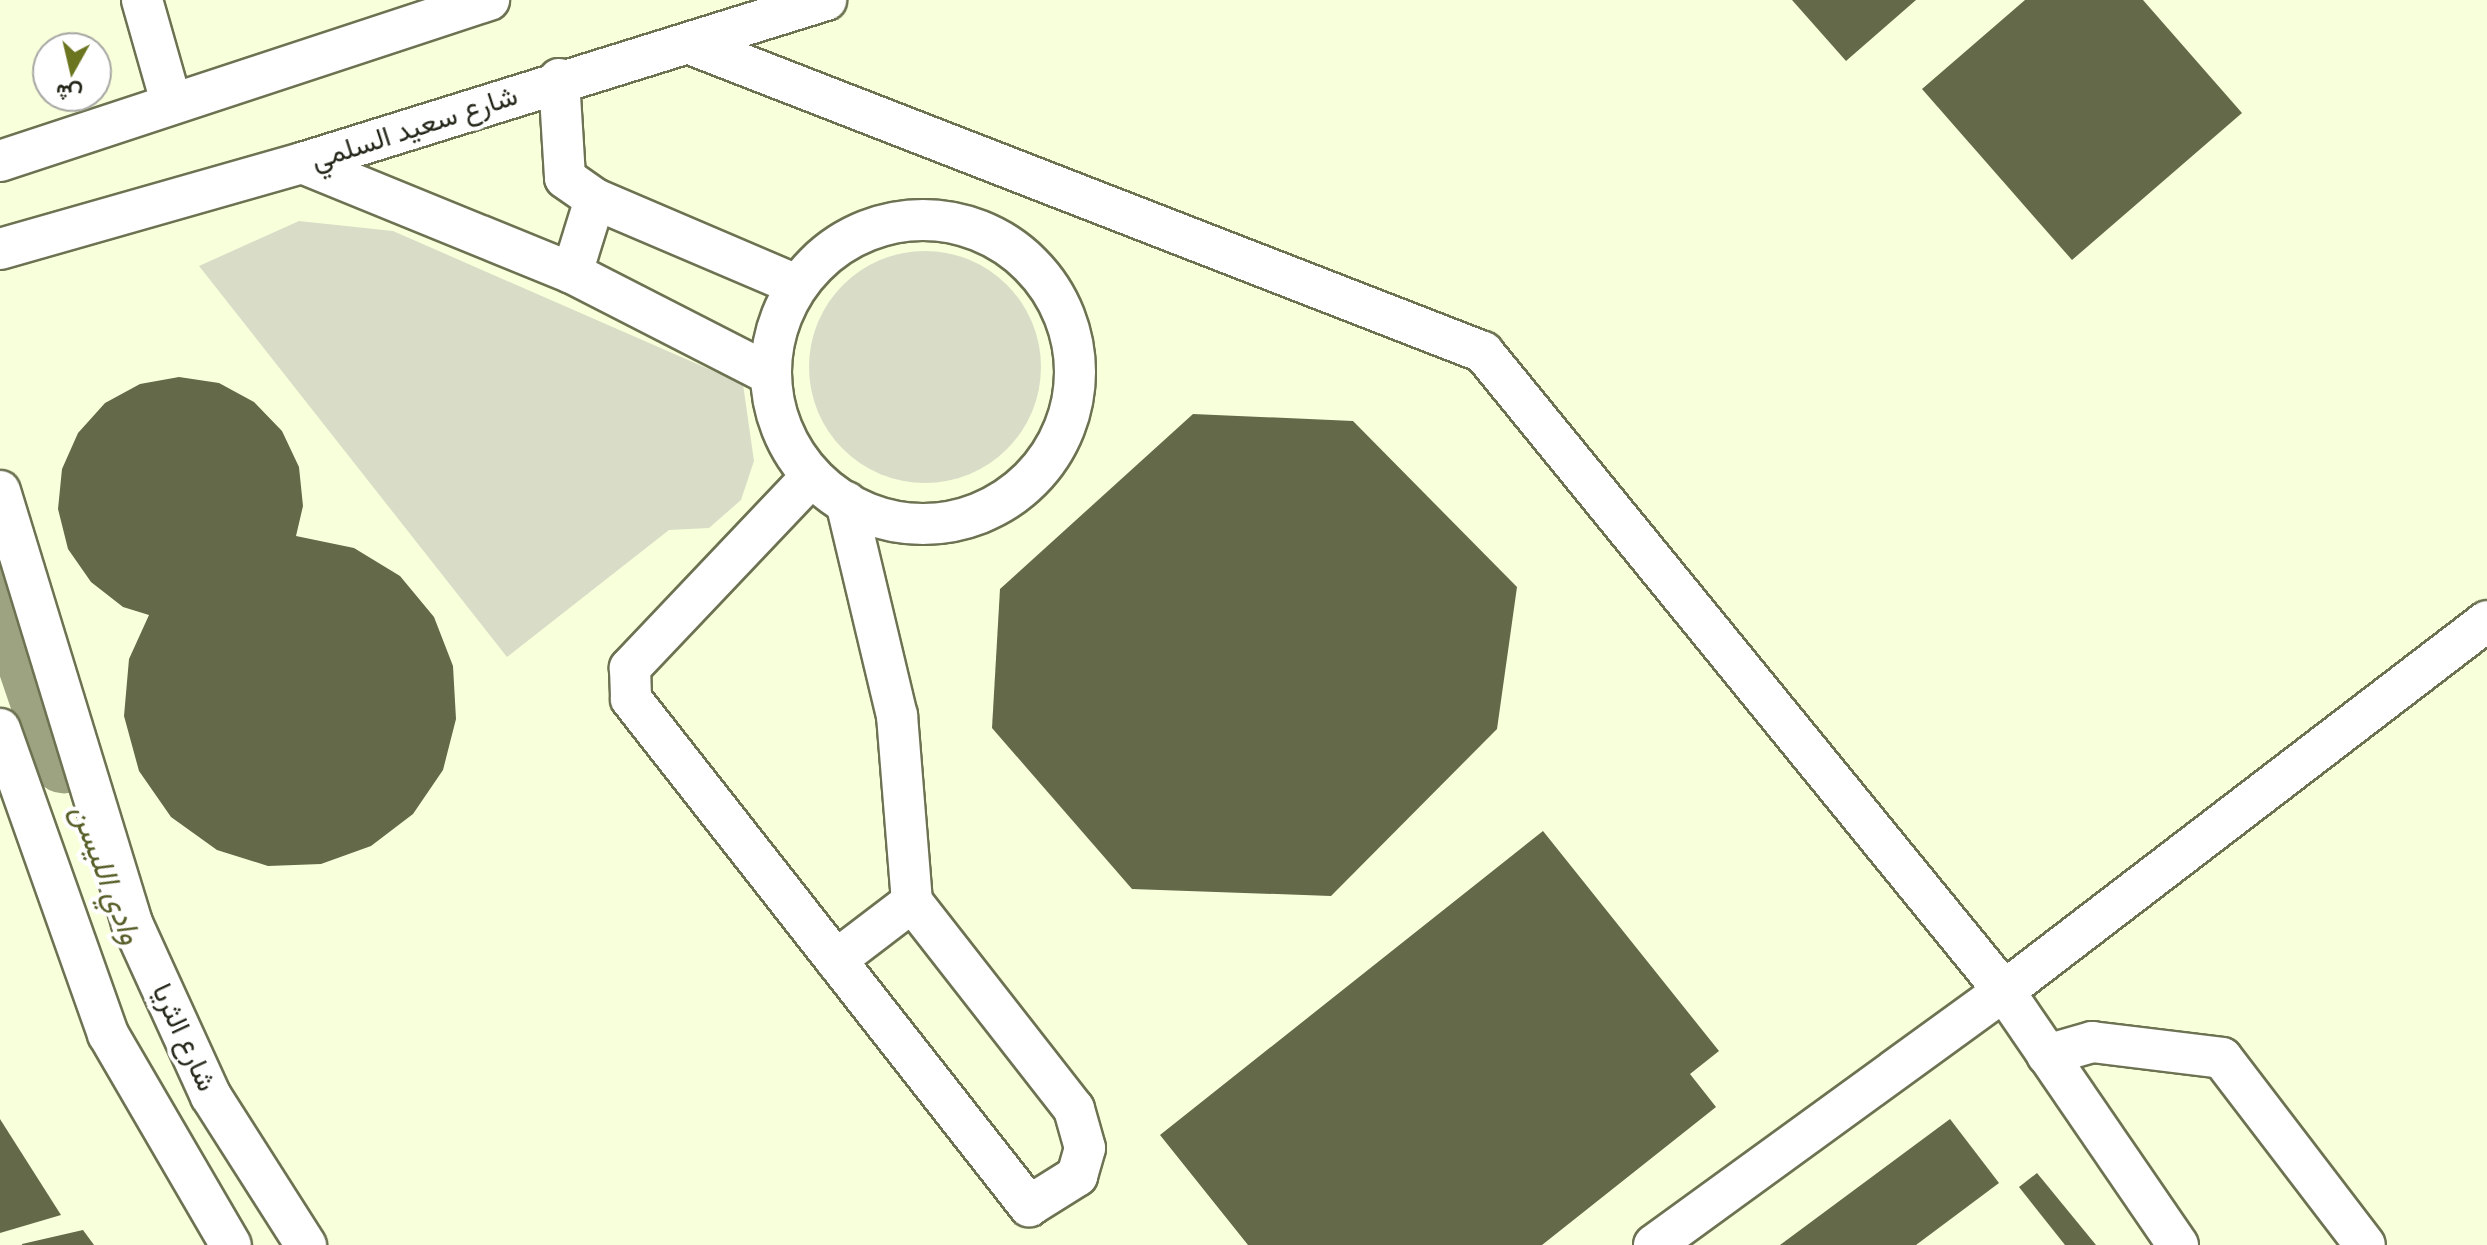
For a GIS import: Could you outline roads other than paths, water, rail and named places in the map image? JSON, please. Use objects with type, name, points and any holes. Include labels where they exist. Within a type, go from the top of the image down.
[{"type":"street","points":[[142,0],[171,102]]},
{"type":"street","points":[[0,161],[171,102],[489,0]]},
{"type":"street","name":"شارع سعيد السلمي","points":[[0,249],[302,163],[559,79],[690,44],[826,0]]},
{"type":"street","points":[[690,44],[1483,352],[2004,991],[2178,1245]]},
{"type":"street","points":[[559,79],[565,178],[595,199],[797,285]]},
{"type":"street","points":[[302,163],[572,273],[767,373]]},
{"type":"street","points":[[572,273],[595,199]]},
{"type":"street","points":[[908,221],[951,223],[1005,244],[1028,262],[1047,284],[1071,337],[1074,396],[1066,425],[1053,452],[1012,495],[951,521],[914,524],[879,517],[846,502],[812,476],[787,441],[767,373],[779,320],[797,285],[839,244],[865,231],[908,221]]},
{"type":"street","points":[[812,476],[630,668],[631,699],[1029,1206],[1077,1176],[1085,1148],[1074,1109],[912,902],[897,716],[846,502]]},
{"type":"street","name":"شارع الثريا","points":[[0,491],[132,923],[211,1096],[306,1245]]},
{"type":"street","points":[[1654,1245],[2004,991],[2487,621]]},
{"type":"street","points":[[0,729],[108,1034],[231,1245]]},
{"type":"street","points":[[836,960],[912,902]]},
{"type":"street","points":[[2047,1055],[2092,1042],[2222,1058],[2365,1245]]},
{"type":"waterway","name":"وادي الليسن","points":[[0,571],[64,759]]}]
